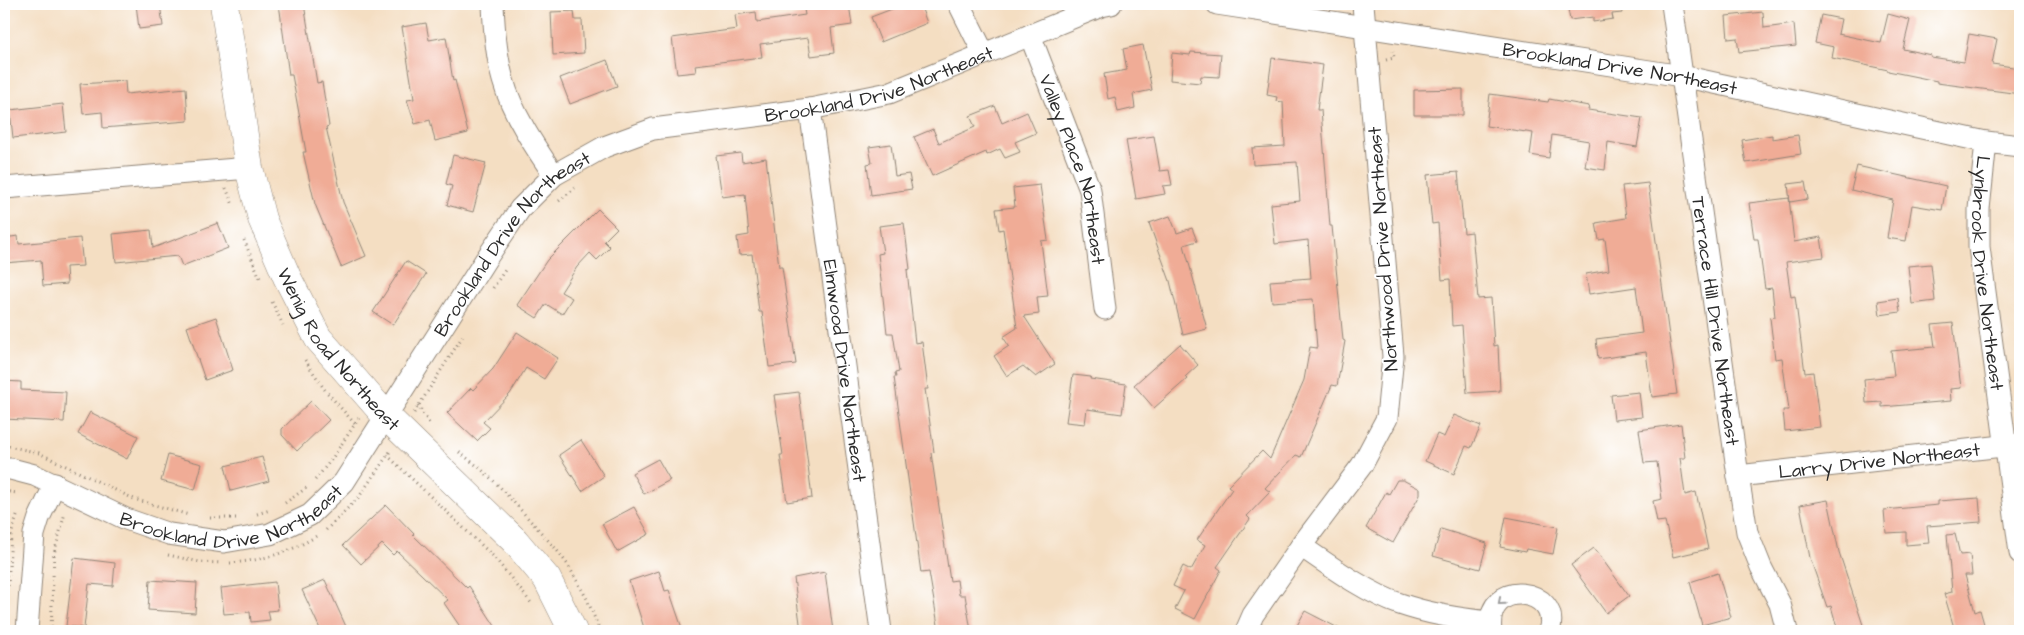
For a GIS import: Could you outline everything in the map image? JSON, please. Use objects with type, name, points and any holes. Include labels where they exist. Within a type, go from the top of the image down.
[{"type":"street","name":"Wenig Road Northeast","points":[[224,4],[249,168],[262,219],[287,277],[318,338],[386,417],[515,541],[547,579],[573,631]]},
{"type":"street","points":[[493,4],[494,38],[503,82],[526,132],[554,175]]},
{"type":"street","points":[[959,4],[984,54]]},
{"type":"street","name":"Brookland Drive Northeast","points":[[4,469],[34,475],[126,520],[169,534],[224,542],[270,534],[310,515],[344,482],[520,209],[554,175],[604,147],[653,129],[810,109],[889,93],[1101,6],[1111,4]]},
{"type":"street","name":"Brookland Drive Northeast","points":[[1217,4],[1682,76],[1986,142],[2020,146]]},
{"type":"street","name":"Northwood Drive Northeast","points":[[1246,631],[1253,615],[1362,465],[1387,418],[1393,356],[1363,4]]},
{"type":"street","name":"Terrace Hill Drive Northeast","points":[[1672,4],[1747,532],[1760,567],[1780,604],[1788,631]]},
{"type":"street","name":"Valley Place Northeast","points":[[1030,35],[1090,190],[1105,309]]},
{"type":"street","name":"Elmwood Drive Northeast","points":[[810,109],[881,631]]},
{"type":"street","name":"Lynbrook Drive Northeast","points":[[1986,142],[1979,208],[1979,247],[2012,445],[2020,552]]},
{"type":"street","points":[[4,188],[249,168]]},
{"type":"street","name":"Larry Drive Northeast","points":[[1738,476],[2012,445]]},
{"type":"street","points":[[27,631],[34,534],[39,518],[55,484]]},
{"type":"street","points":[[1302,546],[1348,578],[1398,604],[1490,627],[1492,612],[1497,604],[1513,594],[1523,593],[1540,601],[1546,609],[1550,618],[1549,631]]},
{"type":"path","points":[[1385,60],[1394,58],[1393,50]]},
{"type":"path","points":[[557,203],[577,186]]},
{"type":"path","points":[[493,289],[506,268]]},
{"type":"path","points":[[282,505],[298,495],[331,460],[386,417],[468,327]]},
{"type":"path","points":[[4,445],[39,453],[134,499],[195,516]]},
{"type":"path","points":[[381,450],[494,557],[536,610]]},
{"type":"path","points":[[254,515],[276,508]]},
{"type":"path","points":[[51,631],[54,554],[65,513]]},
{"type":"path","points":[[202,517],[220,519],[241,517]]},
{"type":"building","points":[[136,4],[160,4],[163,26],[139,29]]},
{"type":"building","points":[[279,4],[304,4],[317,83],[322,82],[329,126],[326,127],[343,202],[366,256],[341,267],[315,204],[303,152],[306,152],[292,75],[289,75]]},
{"type":"building","points":[[803,4],[849,4],[852,25],[831,28],[834,53],[811,56],[808,38],[760,44],[762,57],[695,65],[696,72],[677,74],[672,38],[737,29],[735,15],[756,12],[757,22],[805,15]]},
{"type":"building","points":[[905,4],[920,4],[927,23],[881,42],[871,17]]},
{"type":"building","points":[[1567,4],[1621,4],[1622,13],[1612,14],[1613,19],[1593,22],[1593,17],[1570,20]]},
{"type":"building","points":[[574,11],[575,20],[582,20],[584,53],[553,55],[551,12]]},
{"type":"building","points":[[1763,12],[1764,28],[1794,24],[1796,46],[1739,52],[1737,38],[1728,39],[1726,16]]},
{"type":"building","points":[[1888,14],[1910,20],[1903,49],[1931,55],[1931,57],[1964,62],[1969,34],[1997,39],[1992,64],[2020,68],[2020,94],[1937,83],[1937,81],[1832,58],[1834,47],[1815,43],[1821,15],[1841,19],[1838,34],[1881,43]]},
{"type":"building","points":[[426,23],[429,40],[446,37],[453,81],[455,80],[468,133],[435,141],[430,120],[415,124],[407,100],[414,99],[402,27]]},
{"type":"building","points":[[1143,45],[1152,90],[1133,94],[1135,108],[1118,112],[1115,97],[1108,99],[1104,74],[1127,70],[1123,49]]},
{"type":"building","points":[[1191,52],[1221,54],[1219,77],[1201,76],[1200,83],[1170,80],[1172,53],[1190,55]]},
{"type":"building","points":[[1272,58],[1323,65],[1317,110],[1321,110],[1330,226],[1332,226],[1343,340],[1345,341],[1337,386],[1332,385],[1301,457],[1296,455],[1265,488],[1270,492],[1247,516],[1250,519],[1217,567],[1221,570],[1195,619],[1175,609],[1184,591],[1173,586],[1183,566],[1191,570],[1205,545],[1197,540],[1232,489],[1228,486],[1262,451],[1270,459],[1304,380],[1310,347],[1317,348],[1313,299],[1272,302],[1270,281],[1311,278],[1308,240],[1275,244],[1271,204],[1300,201],[1297,162],[1253,165],[1252,148],[1285,146],[1283,102],[1276,101],[1277,97],[1267,95]]},
{"type":"building","points":[[607,60],[617,86],[570,104],[560,78]]},
{"type":"building","points":[[125,81],[126,94],[186,88],[188,121],[103,128],[102,112],[83,114],[80,84]]},
{"type":"building","points":[[1463,89],[1463,115],[1414,115],[1414,90]]},
{"type":"building","points":[[1490,94],[1548,102],[1549,99],[1589,106],[1588,110],[1642,118],[1637,147],[1608,142],[1605,170],[1585,167],[1589,141],[1552,135],[1549,158],[1530,155],[1533,133],[1486,126]]},
{"type":"building","points":[[63,104],[66,132],[13,138],[10,110]]},
{"type":"building","points":[[995,106],[1002,123],[1027,112],[1036,133],[1015,142],[1020,152],[1005,158],[1000,149],[987,155],[986,152],[932,176],[914,137],[933,129],[939,143],[975,127],[970,116]]},
{"type":"building","points":[[1772,135],[1772,139],[1798,135],[1801,154],[1746,163],[1742,140]]},
{"type":"building","points":[[1154,136],[1160,171],[1169,170],[1172,185],[1163,186],[1165,194],[1136,199],[1126,140]]},
{"type":"building","points":[[891,144],[895,176],[909,174],[912,189],[871,195],[867,164],[872,163],[869,147]]},
{"type":"building","points":[[741,153],[742,162],[766,158],[779,267],[782,267],[796,364],[769,367],[762,312],[759,312],[752,254],[739,255],[737,237],[749,235],[745,194],[722,197],[716,156]]},
{"type":"building","points":[[453,155],[486,163],[473,212],[447,205],[452,186],[446,184]]},
{"type":"building","points":[[1857,166],[1946,186],[1942,210],[1912,205],[1906,241],[1887,238],[1893,200],[1851,190]]},
{"type":"building","points":[[1458,172],[1464,233],[1472,232],[1478,299],[1491,298],[1494,346],[1498,345],[1500,391],[1467,393],[1462,325],[1452,326],[1450,279],[1442,280],[1438,223],[1432,224],[1427,175]]},
{"type":"building","points":[[1805,182],[1808,199],[1790,202],[1788,184]]},
{"type":"building","points":[[1648,183],[1677,394],[1652,397],[1646,352],[1598,359],[1596,339],[1642,333],[1636,287],[1589,294],[1586,274],[1609,270],[1605,239],[1599,240],[1596,223],[1626,218],[1622,186]]},
{"type":"building","points":[[1040,185],[1048,240],[1041,241],[1048,296],[1037,297],[1039,314],[1024,316],[1055,364],[1036,377],[1023,366],[1007,376],[994,356],[1009,346],[1003,337],[1017,328],[1003,229],[999,230],[996,209],[1015,207],[1013,188]]},
{"type":"building","points":[[1789,198],[1794,242],[1821,237],[1824,257],[1786,262],[1791,297],[1795,296],[1805,373],[1813,372],[1820,427],[1785,431],[1783,410],[1789,410],[1782,358],[1775,359],[1770,318],[1775,317],[1772,288],[1765,289],[1758,239],[1754,239],[1749,203]]},
{"type":"building","points":[[598,209],[617,228],[604,241],[610,247],[597,260],[590,253],[577,267],[561,292],[572,298],[562,314],[546,304],[537,318],[517,305],[547,260]]},
{"type":"building","points":[[1170,216],[1177,233],[1192,228],[1197,241],[1184,245],[1207,329],[1183,335],[1170,281],[1149,223]]},
{"type":"building","points":[[218,223],[228,248],[182,266],[178,256],[116,262],[113,234],[151,230],[153,248]]},
{"type":"building","points":[[904,223],[910,269],[907,270],[915,343],[922,342],[928,389],[925,389],[934,452],[931,453],[950,581],[957,580],[959,595],[965,595],[971,631],[939,631],[929,572],[921,573],[894,377],[896,377],[895,373],[899,372],[893,333],[887,333],[878,254],[883,253],[879,226]]},
{"type":"building","points":[[18,236],[19,244],[80,238],[83,266],[66,267],[67,284],[43,286],[41,260],[4,263],[4,238]]},
{"type":"building","points":[[406,261],[426,274],[393,325],[373,312]]},
{"type":"building","points":[[1931,264],[1935,301],[1912,304],[1908,266]]},
{"type":"building","points":[[1898,298],[1900,312],[1880,315],[1878,301]]},
{"type":"building","points":[[216,317],[233,370],[205,380],[187,327]]},
{"type":"building","points":[[1953,323],[1961,388],[1950,389],[1951,401],[1882,407],[1882,402],[1866,403],[1864,379],[1894,376],[1891,351],[1935,347],[1932,325]]},
{"type":"building","points":[[517,332],[558,358],[544,379],[526,368],[510,394],[483,422],[490,428],[477,441],[447,413],[493,369]]},
{"type":"building","points":[[1180,344],[1198,365],[1185,377],[1187,379],[1154,408],[1134,385]]},
{"type":"building","points":[[1073,375],[1126,384],[1122,414],[1087,409],[1085,424],[1066,422]]},
{"type":"building","points":[[4,381],[21,382],[21,390],[66,392],[64,422],[4,419]]},
{"type":"building","points":[[799,392],[812,498],[787,502],[780,455],[783,455],[774,395]]},
{"type":"building","points":[[1639,392],[1642,417],[1614,420],[1611,395]]},
{"type":"building","points":[[311,401],[329,420],[297,451],[282,435],[282,429]]},
{"type":"building","points":[[90,412],[138,436],[127,459],[78,434]]},
{"type":"building","points":[[1454,415],[1481,426],[1471,448],[1466,446],[1454,474],[1425,461],[1437,434],[1444,437]]},
{"type":"building","points":[[1681,424],[1685,458],[1680,458],[1685,495],[1696,492],[1708,549],[1673,557],[1665,521],[1657,522],[1653,501],[1662,499],[1657,462],[1644,463],[1639,430]]},
{"type":"building","points":[[581,440],[604,476],[582,491],[559,455]]},
{"type":"building","points":[[168,455],[202,464],[195,490],[161,481]]},
{"type":"building","points":[[262,457],[269,481],[231,491],[225,466]]},
{"type":"building","points":[[658,459],[670,480],[644,494],[632,473]]},
{"type":"building","points":[[1397,480],[1403,480],[1420,489],[1420,495],[1393,543],[1366,528],[1386,492],[1389,494]]},
{"type":"building","points":[[1979,498],[1981,522],[1927,526],[1929,543],[1906,545],[1906,532],[1886,533],[1884,510],[1938,505],[1938,501]]},
{"type":"building","points":[[1828,500],[1839,552],[1865,631],[1838,631],[1831,606],[1827,607],[1810,558],[1800,505]]},
{"type":"building","points":[[386,505],[413,535],[467,588],[469,586],[495,626],[487,631],[463,631],[444,603],[448,600],[397,551],[393,555],[382,544],[361,564],[343,545]]},
{"type":"building","points":[[634,507],[649,534],[617,552],[602,524]]},
{"type":"building","points":[[1506,517],[1558,527],[1553,554],[1526,549],[1525,552],[1500,547]]},
{"type":"building","points":[[1441,529],[1487,543],[1480,569],[1433,556]]},
{"type":"building","points":[[1955,534],[1960,555],[1970,554],[1972,575],[1965,575],[1975,612],[1980,610],[1986,631],[1955,631],[1944,594],[1952,592],[1947,535]]},
{"type":"building","points":[[1594,548],[1629,596],[1606,613],[1571,565]]},
{"type":"building","points":[[74,558],[115,563],[113,586],[89,584],[84,628],[66,626]]},
{"type":"building","points":[[659,571],[665,591],[669,590],[683,631],[645,631],[629,581]]},
{"type":"building","points":[[825,572],[833,631],[801,631],[794,578]]},
{"type":"building","points":[[1718,573],[1731,617],[1702,625],[1690,582]]},
{"type":"building","points":[[150,580],[197,583],[195,613],[148,610]]},
{"type":"building","points":[[325,580],[348,631],[321,631],[302,590]]},
{"type":"building","points":[[275,582],[278,610],[268,611],[270,620],[251,622],[250,612],[224,614],[221,588]]},
{"type":"building","points":[[1305,611],[1344,631],[1294,631]]}]
